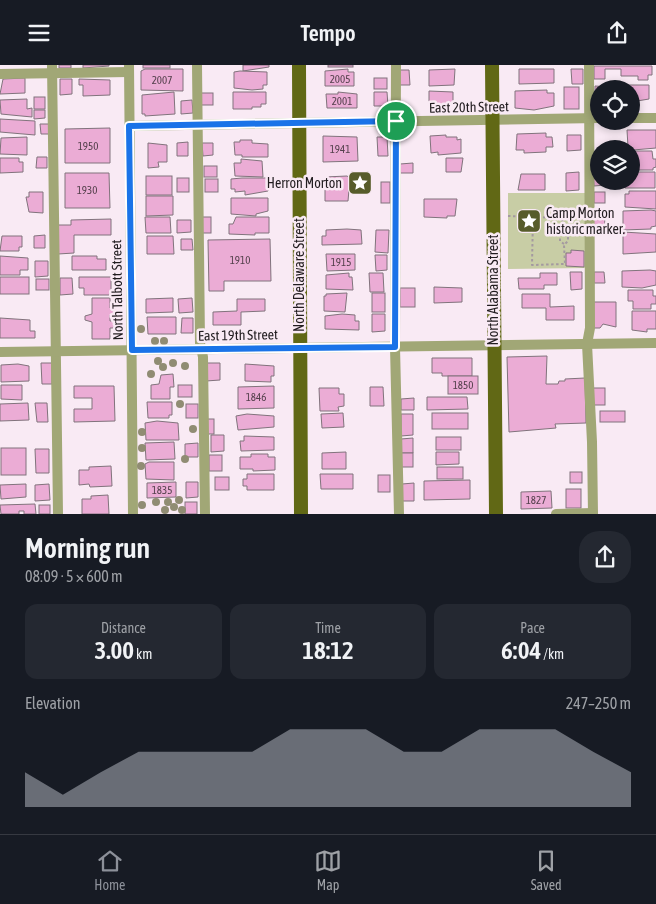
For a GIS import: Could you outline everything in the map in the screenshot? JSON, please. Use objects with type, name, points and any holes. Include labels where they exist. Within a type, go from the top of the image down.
[{"type":"main road","name":"North Delaware Street","points":[[299,65],[301,514]]},
{"type":"main road","name":"North Alabama Street","points":[[492,65],[493,346],[496,514]]},
{"type":"street","points":[[197,65],[205,514]]},
{"type":"street","points":[[396,65],[395,347],[399,514]]},
{"type":"street","points":[[589,65],[590,80]]},
{"type":"street","points":[[52,69],[58,514]]},
{"type":"street","points":[[0,74],[52,69],[129,69]]},
{"type":"street","name":"North Talbott Street","points":[[129,69],[133,514]]},
{"type":"street","points":[[640,118],[656,117]]},
{"type":"street","name":"East 20th Street","points":[[129,126],[590,119]]},
{"type":"street","points":[[556,514],[593,514],[592,442],[587,344],[590,328],[594,130]]},
{"type":"street","name":"East 19th Street","points":[[0,352],[656,343]]},
{"type":"path","points":[[508,216],[562,218],[564,229],[568,232],[568,241],[564,245]]},
{"type":"path","points":[[533,217],[532,265],[565,264],[564,245],[560,241],[560,231],[564,229]]},
{"type":"green space","points":[[508,193],[585,193],[586,268],[508,269]]},
{"type":"building","points":[[59,65],[71,65],[71,68],[59,68]]},
{"type":"building","points":[[83,65],[109,65],[109,66],[83,68]]},
{"type":"building","points":[[143,65],[170,65],[170,68],[143,68]]},
{"type":"building","points":[[243,65],[269,65],[269,67],[243,71]]},
{"type":"building","points":[[328,65],[353,65],[353,67],[328,67]]},
{"type":"building","points":[[594,66],[652,66],[652,75],[648,75],[648,80],[638,80],[638,76],[621,76],[621,69],[605,69],[605,79],[594,79]]},
{"type":"building","points":[[145,69],[183,69],[183,91],[141,90],[141,71]]},
{"type":"building","points":[[348,69],[348,72],[354,72],[354,86],[325,86],[325,71]]},
{"type":"building","points":[[455,69],[454,85],[429,86],[429,70]]},
{"type":"building","points":[[519,69],[554,69],[554,83],[519,84]]},
{"type":"building","points":[[571,69],[583,69],[583,84],[572,84]]},
{"type":"building","points":[[398,70],[409,70],[410,85],[398,85]]},
{"type":"building","points":[[234,72],[267,72],[267,85],[263,85],[263,89],[252,90],[234,88]]},
{"type":"building","points":[[25,78],[25,93],[0,94],[3,79]]},
{"type":"building","points":[[374,78],[387,78],[387,89],[374,89]]},
{"type":"building","points":[[60,79],[72,79],[72,94],[60,95]]},
{"type":"building","points":[[79,79],[110,80],[110,95],[83,96],[83,85],[79,85]]},
{"type":"building","points":[[640,85],[649,85],[649,99],[640,100]]},
{"type":"building","points":[[564,87],[579,87],[579,109],[564,109]]},
{"type":"building","points":[[547,90],[547,93],[554,93],[554,106],[534,110],[515,108],[515,91]]},
{"type":"building","points":[[429,91],[453,92],[453,104],[429,106]]},
{"type":"building","points":[[174,92],[175,114],[145,116],[145,114],[142,114],[142,95]]},
{"type":"building","points":[[233,92],[266,92],[266,104],[261,104],[261,107],[252,107],[252,109],[233,109]]},
{"type":"building","points":[[338,92],[357,94],[357,108],[327,108],[326,94],[338,94]]},
{"type":"building","points":[[374,92],[387,92],[388,106],[374,106]]},
{"type":"building","points":[[200,93],[213,93],[213,105],[200,105]]},
{"type":"building","points":[[34,97],[45,97],[45,109],[34,109]]},
{"type":"building","points":[[27,99],[27,109],[32,108],[32,117],[1,114],[0,100]]},
{"type":"building","points":[[192,100],[193,113],[181,114],[181,101]]},
{"type":"building","points":[[34,110],[45,110],[45,118],[34,119]]},
{"type":"building","points":[[0,119],[35,121],[35,135],[0,132]]},
{"type":"building","points":[[40,124],[50,124],[50,134],[41,134]]},
{"type":"building","points":[[110,128],[110,163],[65,163],[65,129]]},
{"type":"building","points":[[627,130],[656,130],[656,148],[640,149],[640,140],[628,140]]},
{"type":"building","points":[[546,133],[546,137],[552,137],[553,147],[546,147],[546,152],[524,153],[524,150],[516,150],[517,134]]},
{"type":"building","points":[[446,135],[446,137],[457,137],[457,140],[461,139],[461,153],[438,155],[438,152],[431,153],[430,136]]},
{"type":"building","points":[[567,135],[581,135],[581,150],[567,151]]},
{"type":"building","points":[[323,136],[357,137],[358,161],[323,162]]},
{"type":"building","points":[[27,137],[27,155],[0,154],[1,138]]},
{"type":"building","points":[[377,137],[387,137],[388,156],[378,156]]},
{"type":"building","points":[[240,140],[252,140],[252,143],[268,144],[268,157],[242,157],[242,155],[235,155],[234,142],[240,142]]},
{"type":"building","points":[[188,142],[188,156],[177,156],[177,143]]},
{"type":"building","points":[[148,143],[167,145],[167,162],[158,162],[159,167],[148,168]]},
{"type":"building","points":[[202,143],[213,143],[213,155],[203,156]]},
{"type":"building","points":[[640,151],[652,151],[653,159],[656,159],[656,167],[653,170],[640,170]]},
{"type":"building","points":[[37,157],[47,157],[47,168],[36,168]]},
{"type":"building","points":[[0,158],[19,158],[19,162],[23,162],[23,172],[0,173]]},
{"type":"building","points":[[446,158],[463,158],[461,172],[446,172]]},
{"type":"building","points":[[241,159],[262,161],[263,177],[235,176],[234,163],[241,163]]},
{"type":"building","points":[[413,163],[413,173],[400,173],[400,164]]},
{"type":"building","points":[[204,166],[217,166],[217,177],[204,177]]},
{"type":"building","points":[[579,172],[579,190],[566,191],[566,173]]},
{"type":"building","points":[[640,172],[655,172],[655,188],[640,188]]},
{"type":"building","points":[[65,173],[109,173],[110,208],[65,208]]},
{"type":"building","points":[[521,174],[545,174],[545,190],[518,190]]},
{"type":"building","points":[[146,176],[172,176],[172,195],[146,195]]},
{"type":"building","points":[[347,176],[350,178],[348,201],[325,201],[325,177]]},
{"type":"building","points":[[177,178],[189,178],[189,192],[177,192]]},
{"type":"building","points":[[268,178],[268,191],[245,195],[245,191],[235,192],[235,189],[231,189],[231,179]]},
{"type":"building","points":[[205,179],[218,179],[218,192],[205,192]]},
{"type":"building","points":[[381,182],[390,182],[390,203],[381,203]]},
{"type":"building","points":[[629,191],[656,191],[656,209],[625,207],[625,194],[629,194]]},
{"type":"building","points":[[29,192],[43,192],[43,213],[29,212],[26,197],[29,197]]},
{"type":"building","points":[[594,192],[605,192],[605,203],[594,203]]},
{"type":"building","points":[[146,196],[173,196],[173,215],[146,216]]},
{"type":"building","points":[[231,198],[268,198],[268,211],[256,214],[256,216],[231,214]]},
{"type":"building","points":[[424,199],[457,199],[455,216],[447,216],[447,218],[424,217]]},
{"type":"building","points":[[604,211],[605,225],[592,225],[592,212]]},
{"type":"building","points":[[623,211],[656,211],[656,226],[651,227],[651,229],[623,230]]},
{"type":"building","points":[[145,217],[170,217],[171,233],[146,233]]},
{"type":"building","points":[[201,217],[211,217],[211,233],[201,233]]},
{"type":"building","points":[[236,217],[269,217],[269,233],[255,233],[255,235],[229,234],[229,224],[233,224]]},
{"type":"building","points":[[111,219],[111,235],[74,235],[74,253],[58,254],[58,225],[71,225],[71,220]]},
{"type":"building","points":[[177,220],[191,220],[191,232],[177,233]]},
{"type":"building","points":[[326,230],[361,230],[362,244],[322,245],[322,236],[326,236]]},
{"type":"building","points":[[376,230],[389,230],[388,253],[375,252]]},
{"type":"building","points":[[623,232],[656,234],[656,252],[623,254]]},
{"type":"building","points":[[45,235],[45,248],[34,248],[34,236]]},
{"type":"building","points":[[2,236],[22,236],[22,247],[19,247],[19,251],[0,251]]},
{"type":"building","points":[[147,236],[173,236],[174,254],[147,254]]},
{"type":"building","points":[[181,239],[192,239],[193,250],[181,250]]},
{"type":"building","points":[[270,239],[271,281],[224,281],[224,291],[209,291],[208,240]]},
{"type":"building","points":[[571,250],[584,251],[584,267],[566,266],[566,253],[571,253]]},
{"type":"building","points":[[326,254],[355,254],[355,270],[327,271]]},
{"type":"building","points":[[375,255],[387,255],[387,270],[376,271]]},
{"type":"building","points":[[0,256],[28,258],[28,270],[20,270],[20,275],[0,275]]},
{"type":"building","points":[[72,256],[97,256],[97,259],[106,259],[106,270],[72,270]]},
{"type":"building","points":[[35,261],[48,261],[48,276],[35,277]]},
{"type":"building","points":[[622,271],[656,271],[656,285],[642,288],[622,287]]},
{"type":"building","points":[[570,272],[582,272],[582,289],[571,290]]},
{"type":"building","points":[[594,272],[604,272],[605,283],[594,283]]},
{"type":"building","points":[[349,273],[349,277],[352,277],[353,290],[326,289],[326,275]]},
{"type":"building","points":[[369,273],[383,273],[384,292],[370,292]]},
{"type":"building","points":[[540,273],[557,273],[557,285],[544,285],[544,289],[519,289],[518,278],[540,278]]},
{"type":"building","points":[[0,277],[29,277],[29,294],[0,294]]},
{"type":"building","points":[[79,277],[111,277],[111,295],[84,295],[84,288],[79,288]]},
{"type":"building","points":[[60,278],[72,278],[73,294],[60,295]]},
{"type":"building","points":[[36,279],[49,279],[49,290],[36,290]]},
{"type":"building","points":[[434,287],[462,288],[462,302],[434,303]]},
{"type":"building","points":[[400,288],[415,288],[415,307],[400,307]]},
{"type":"building","points":[[628,290],[653,290],[653,296],[656,296],[656,304],[651,304],[651,309],[633,309],[633,301],[628,301]]},
{"type":"building","points":[[347,293],[345,312],[324,311],[324,296],[326,294]]},
{"type":"building","points":[[372,293],[385,293],[385,312],[372,312]]},
{"type":"building","points":[[522,294],[550,294],[550,307],[574,306],[574,320],[546,320],[546,308],[522,308]]},
{"type":"building","points":[[92,298],[110,298],[110,308],[115,308],[115,315],[110,315],[110,321],[114,321],[114,328],[110,328],[110,339],[92,339],[92,322],[85,320],[85,316],[92,314]]},
{"type":"building","points":[[173,298],[173,312],[146,313],[146,299]]},
{"type":"building","points":[[192,298],[193,312],[179,313],[178,299]]},
{"type":"building","points":[[237,299],[265,299],[265,311],[241,312],[241,325],[213,325],[213,312],[237,311]]},
{"type":"building","points":[[592,302],[616,302],[616,327],[603,324],[600,328],[593,328]]},
{"type":"building","points":[[632,311],[656,311],[656,329],[647,329],[647,332],[632,330]]},
{"type":"building","points":[[372,314],[385,314],[385,331],[372,332]]},
{"type":"building","points":[[355,315],[355,321],[359,321],[359,330],[325,329],[325,316]]},
{"type":"building","points":[[147,317],[176,317],[176,334],[148,334]]},
{"type":"building","points":[[0,318],[30,320],[30,331],[35,331],[35,338],[0,338]]},
{"type":"building","points":[[182,318],[193,318],[193,333],[181,333]]},
{"type":"building","points":[[547,356],[546,384],[558,384],[559,381],[565,381],[565,379],[585,378],[586,423],[555,424],[556,428],[509,432],[507,357]]},
{"type":"building","points":[[432,358],[472,358],[472,376],[442,376],[442,373],[432,373]]},
{"type":"building","points":[[41,363],[52,363],[52,384],[42,384]]},
{"type":"building","points":[[206,363],[220,363],[220,380],[206,381]]},
{"type":"building","points":[[18,364],[29,366],[29,381],[1,382],[1,365]]},
{"type":"building","points":[[245,364],[274,366],[274,376],[271,376],[271,382],[245,381]]},
{"type":"building","points":[[173,374],[174,387],[170,387],[170,399],[151,399],[151,385],[159,384],[161,375]]},
{"type":"building","points":[[448,376],[478,376],[478,394],[448,394]]},
{"type":"building","points":[[1,385],[22,385],[22,400],[1,399]]},
{"type":"building","points":[[178,385],[192,385],[192,397],[178,397]]},
{"type":"building","points":[[74,386],[114,386],[115,421],[74,422],[74,409],[92,409],[92,398],[74,398]]},
{"type":"building","points":[[274,386],[274,408],[238,409],[238,387]]},
{"type":"building","points":[[370,387],[383,387],[384,406],[370,406]]},
{"type":"building","points":[[319,388],[339,388],[339,394],[344,394],[344,406],[338,407],[339,411],[320,411]]},
{"type":"building","points":[[592,388],[605,388],[605,405],[592,405]]},
{"type":"building","points":[[427,397],[467,397],[468,409],[427,410]]},
{"type":"building","points":[[414,398],[414,410],[401,410],[401,399]]},
{"type":"building","points":[[147,402],[172,402],[172,415],[169,415],[169,418],[148,418]]},
{"type":"building","points":[[28,403],[29,420],[0,421],[0,404]]},
{"type":"building","points":[[35,403],[47,403],[48,422],[37,422]]},
{"type":"building","points":[[186,404],[198,404],[198,418],[186,418]]},
{"type":"building","points":[[600,411],[625,411],[625,422],[600,422]]},
{"type":"building","points":[[343,413],[344,427],[322,428],[321,414]]},
{"type":"building","points":[[432,413],[468,413],[468,429],[432,429]]},
{"type":"building","points":[[247,414],[274,416],[274,427],[238,430],[236,416]]},
{"type":"building","points":[[401,414],[413,414],[413,435],[401,436]]},
{"type":"building","points":[[205,419],[214,419],[214,434],[205,434]]},
{"type":"building","points":[[157,421],[178,423],[179,440],[146,440],[145,423]]},
{"type":"building","points":[[211,435],[224,435],[224,451],[211,452]]},
{"type":"building","points":[[244,436],[274,437],[274,450],[241,451],[240,441],[244,441]]},
{"type":"building","points":[[436,437],[461,437],[461,450],[436,450]]},
{"type":"building","points":[[413,438],[413,453],[401,453],[401,439]]},
{"type":"building","points":[[174,442],[175,459],[146,460],[145,443]]},
{"type":"building","points":[[198,443],[198,457],[185,457],[185,444]]},
{"type":"building","points":[[1,448],[26,448],[26,475],[1,475]]},
{"type":"building","points":[[35,449],[49,449],[49,473],[36,473]]},
{"type":"building","points":[[346,452],[346,469],[322,469],[322,453]]},
{"type":"building","points":[[436,452],[459,452],[459,464],[436,465]]},
{"type":"building","points":[[401,453],[413,453],[413,467],[401,467]]},
{"type":"building","points":[[251,454],[268,454],[268,457],[275,457],[275,470],[253,471],[253,469],[240,469],[240,457],[251,457]]},
{"type":"building","points":[[209,455],[222,455],[222,471],[209,471]]},
{"type":"building","points":[[149,462],[174,462],[174,480],[146,479],[145,464]]},
{"type":"building","points":[[111,466],[112,486],[90,487],[89,484],[79,485],[79,470],[89,470],[89,467]]},
{"type":"building","points":[[437,467],[463,467],[463,479],[437,479]]},
{"type":"building","points":[[570,472],[582,472],[582,483],[570,483]]},
{"type":"building","points":[[247,474],[274,474],[274,490],[247,490],[247,486],[243,486],[243,479],[247,479]]},
{"type":"building","points":[[320,474],[353,474],[353,489],[321,489]]},
{"type":"building","points":[[378,475],[390,475],[390,492],[378,492]]},
{"type":"building","points":[[215,477],[229,477],[229,490],[215,490]]},
{"type":"building","points":[[470,480],[470,499],[424,500],[424,481]]},
{"type":"building","points":[[176,482],[176,497],[147,498],[147,483]]},
{"type":"building","points":[[186,482],[198,482],[198,497],[186,498]]},
{"type":"building","points":[[414,483],[414,501],[402,501],[402,484]]},
{"type":"building","points":[[26,484],[26,497],[1,499],[0,485]]},
{"type":"building","points":[[49,484],[50,500],[35,501],[35,485]]},
{"type":"building","points":[[566,489],[581,489],[581,508],[566,508]]},
{"type":"building","points":[[551,491],[552,508],[521,509],[521,492]]},
{"type":"building","points":[[108,495],[109,514],[82,514],[82,499],[91,499],[91,496]]},
{"type":"building","points":[[185,502],[197,502],[197,514],[185,514]]},
{"type":"building","points":[[35,504],[36,514],[24,514],[24,511],[19,511],[19,514],[1,514],[0,505]]},
{"type":"building","points":[[39,505],[50,505],[50,514],[39,514]]},
{"type":"place","name":"Herron Morton","points":[[360,183]]},
{"type":"place","name":"Camp Morton historic marker.","points":[[529,221]]},
{"type":"route","points":[[396,121],[395,347],[132,350],[129,126],[396,121]]}]
